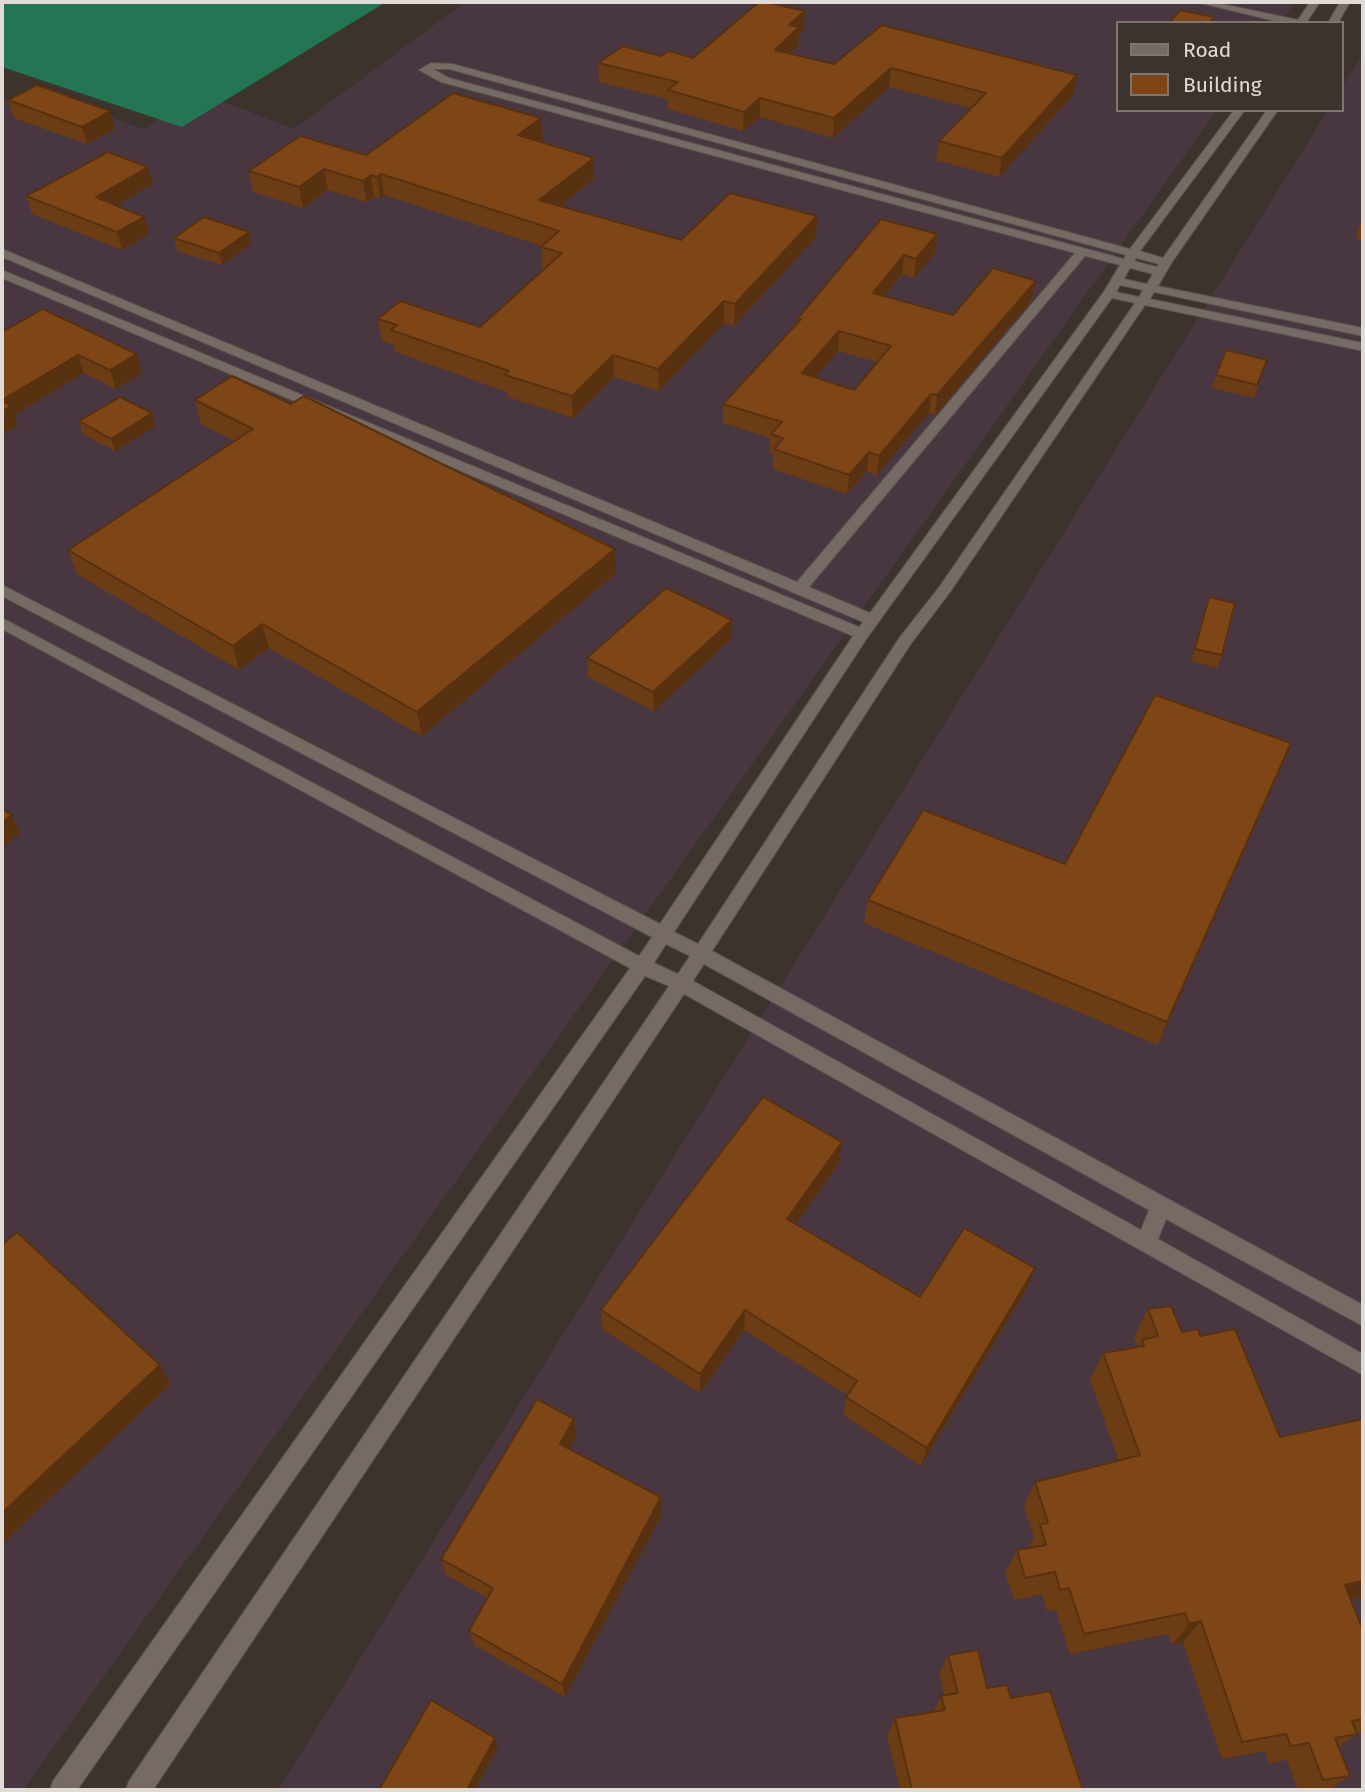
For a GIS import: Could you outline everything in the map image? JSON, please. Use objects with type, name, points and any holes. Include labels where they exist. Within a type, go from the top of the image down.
[{"type":"street","points":[[1201,2],[1291,21]]},
{"type":"street","points":[[1301,21],[1315,2]]},
{"type":"street","points":[[1334,21],[1345,2]]},
{"type":"street","points":[[1130,259],[1082,252],[445,80],[424,70],[431,66],[449,66],[1130,259],[1155,281],[1363,347]]},
{"type":"street","points":[[62,1790],[642,966],[867,627],[1239,112]]},
{"type":"street","points":[[138,1790],[465,1308],[905,641],[945,589],[1272,112]]},
{"type":"street","points":[[798,590],[1082,252]]},
{"type":"street","points":[[2,253],[798,590],[867,627]]},
{"type":"street","points":[[2,274],[867,627]]},
{"type":"street","points":[[1113,287],[1155,281],[1363,332]]},
{"type":"street","points":[[2,590],[701,954],[1363,1316]]},
{"type":"street","points":[[2,623],[642,966],[680,983],[1363,1364]]},
{"type":"street","points":[[1146,1243],[1161,1206]]},
{"type":"shaded area","points":[[465,2],[1295,2],[1281,21],[1116,21],[1116,112],[1216,112],[23,1790],[2,1790],[2,97],[14,102],[37,90],[143,129],[201,93],[294,129]]},
{"type":"shaded area","points":[[1363,54],[1363,1790],[278,1790],[1327,112],[1344,112],[1344,84]]},
{"type":"green space","points":[[2,2],[386,2],[182,127],[2,67]]},
{"type":"building","points":[[759,2],[805,11],[789,25],[799,27],[775,50],[834,64],[882,25],[1077,75],[1002,158],[939,141],[986,93],[891,68],[834,118],[760,98],[744,112],[668,90],[678,82],[598,63],[623,46],[661,56],[669,51],[693,58]]},
{"type":"building","points":[[1180,10],[1214,17],[1211,21],[1171,21]]},
{"type":"building","points":[[37,85],[110,111],[82,127],[8,100]]},
{"type":"building","points":[[453,93],[541,118],[518,135],[594,158],[539,200],[681,240],[730,193],[817,216],[735,304],[724,301],[658,369],[613,355],[572,396],[505,375],[509,371],[391,330],[397,325],[378,319],[400,301],[480,327],[562,253],[541,247],[559,231],[381,174],[377,177],[371,175],[363,181],[324,169],[299,187],[249,171],[300,136],[366,155]]},
{"type":"building","points":[[108,152],[148,167],[96,197],[144,217],[117,232],[26,196]]},
{"type":"building","points":[[204,217],[249,232],[219,253],[174,238]]},
{"type":"building","points":[[881,219],[937,234],[916,259],[904,255],[873,293],[953,315],[993,268],[1036,281],[937,395],[931,394],[879,456],[869,452],[849,475],[774,449],[783,438],[771,434],[782,422],[723,404],[801,319],[798,318]],"holes":[[[839,331],[891,346],[854,390],[802,373]]]},
{"type":"building","points":[[43,309],[137,354],[110,370],[78,355],[2,400],[2,332]]},
{"type":"building","points":[[1226,350],[1267,360],[1257,385],[1216,375]]},
{"type":"building","points":[[232,376],[291,404],[304,396],[615,549],[417,712],[262,624],[233,646],[68,550],[253,429],[195,400]]},
{"type":"building","points":[[120,397],[152,413],[111,439],[79,421]]},
{"type":"building","points":[[2,401],[11,406],[2,412]]},
{"type":"building","points":[[666,588],[732,620],[653,692],[587,658]]},
{"type":"building","points":[[1209,597],[1235,603],[1222,655],[1195,649]]},
{"type":"building","points":[[1155,695],[1291,743],[1167,1022],[868,900],[923,810],[1065,864]]},
{"type":"building","points":[[2,809],[12,815],[2,822]]},
{"type":"building","points":[[763,1097],[842,1142],[787,1219],[920,1297],[964,1228],[1035,1268],[927,1448],[846,1397],[857,1381],[745,1310],[700,1374],[601,1310]]},
{"type":"building","points":[[17,1232],[160,1365],[2,1513],[2,1245]]},
{"type":"building","points":[[1171,1306],[1182,1332],[1198,1329],[1200,1336],[1235,1329],[1280,1437],[1363,1419],[1363,1581],[1345,1585],[1363,1630],[1363,1719],[1352,1721],[1357,1734],[1335,1738],[1350,1776],[1323,1780],[1309,1743],[1291,1746],[1286,1734],[1242,1742],[1201,1621],[1189,1624],[1185,1613],[1084,1634],[1069,1588],[1060,1590],[1055,1572],[1025,1578],[1017,1550],[1046,1545],[1040,1524],[1048,1523],[1035,1482],[1140,1455],[1103,1353],[1144,1346],[1142,1340],[1158,1336],[1148,1309]]},
{"type":"building","points":[[537,1399],[574,1419],[560,1444],[661,1497],[562,1684],[469,1631],[493,1588],[441,1559]]},
{"type":"building","points":[[978,1650],[987,1688],[1007,1685],[1011,1698],[1050,1691],[1083,1790],[912,1790],[895,1718],[945,1710],[941,1696],[958,1693],[948,1655]]},
{"type":"building","points":[[431,1700],[495,1738],[467,1790],[379,1790]]}]
